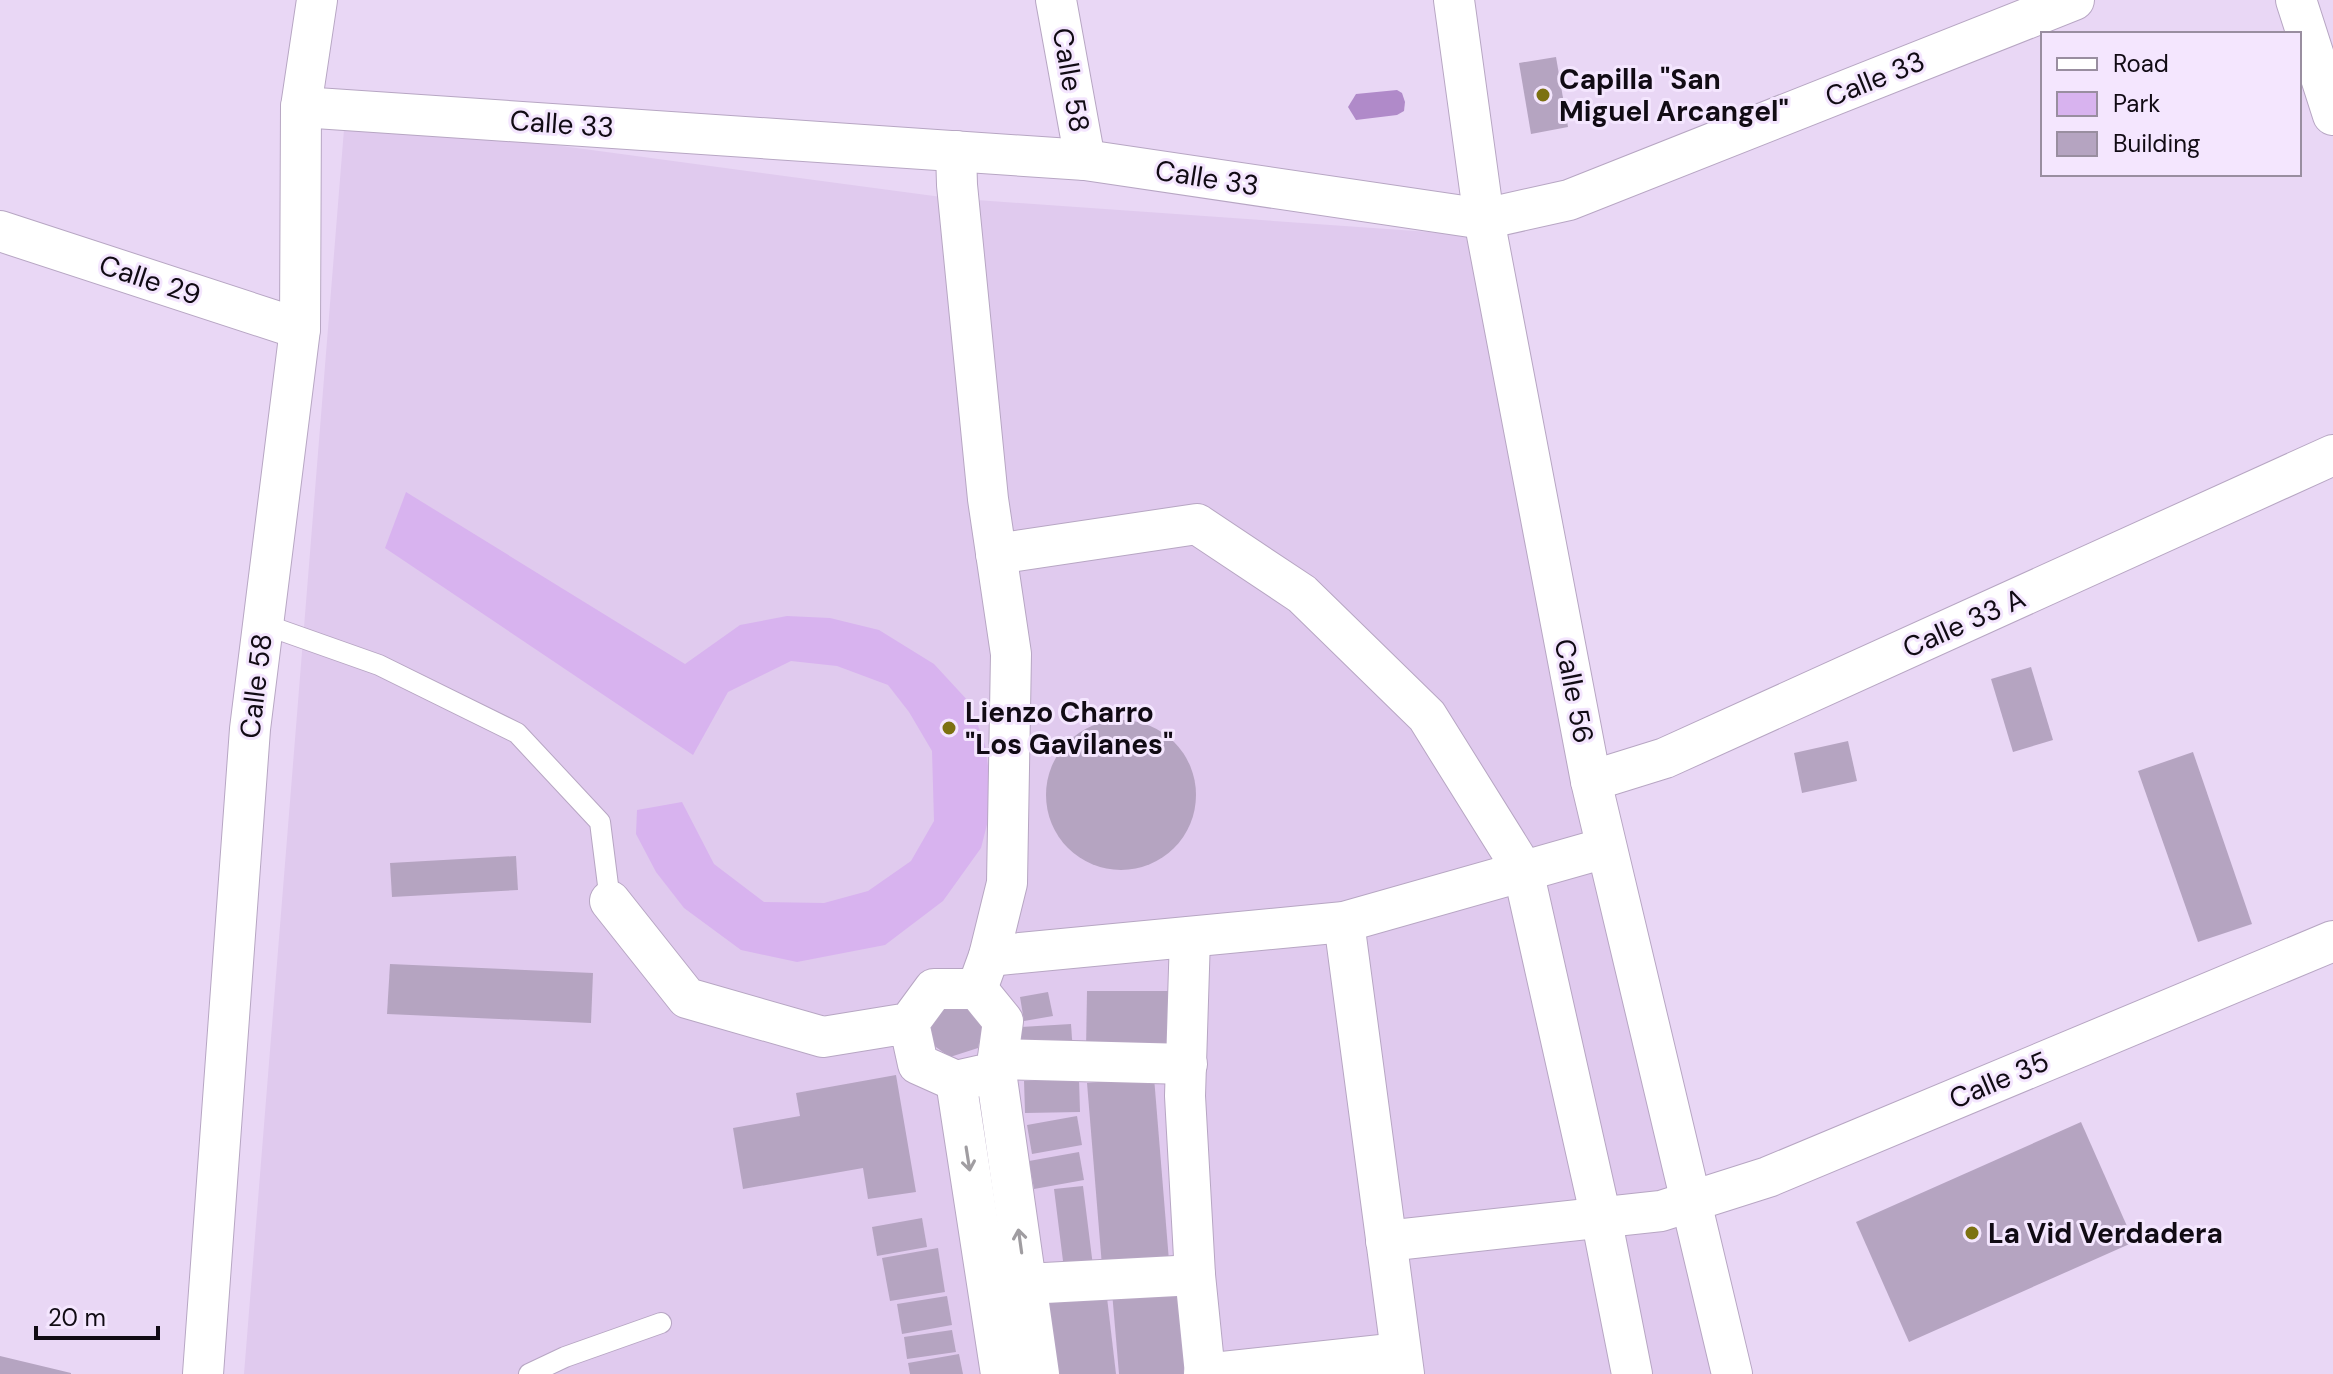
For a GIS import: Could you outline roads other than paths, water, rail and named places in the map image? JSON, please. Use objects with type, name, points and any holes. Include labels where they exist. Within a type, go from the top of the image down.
[{"type":"street","name":"Calle 58","points":[[203,1374],[250,729],[300,329],[301,107],[317,0]]},
{"type":"street","name":"Calle 58","points":[[1056,0],[1085,160]]},
{"type":"street","name":"Calle 56","points":[[1454,0],[1484,219],[1676,1207],[1732,1374]]},
{"type":"street","name":"Calle 33","points":[[301,107],[1085,160],[1484,219],[1569,200],[2074,0]]},
{"type":"street","points":[[2296,0],[2333,115]]},
{"type":"street","points":[[956,151],[970,328],[996,554],[1011,654],[1007,883],[983,972],[1003,1021],[997,1065],[1039,1374]]},
{"type":"street","name":"Calle 29","points":[[0,231],[300,329]]},
{"type":"street","name":"Calle 33 A","points":[[1591,781],[1665,758],[2333,455]]},
{"type":"street","points":[[996,554],[1197,524],[1302,594],[1427,716],[1523,870],[1632,1374]]},
{"type":"street","points":[[610,901],[687,998],[823,1037],[909,1023],[934,989],[983,972],[1190,937],[1344,922],[1605,848]]},
{"type":"street","points":[[1190,937],[1185,1096],[1204,1374],[1402,1364],[1344,922]]},
{"type":"street","name":"Calle 35","points":[[1386,1241],[1676,1207],[1768,1177],[2333,941]]},
{"type":"street","points":[[909,1023],[918,1064],[956,1081],[997,1065],[1187,1064]]},
{"type":"street","points":[[956,1081],[1001,1374]]},
{"type":"street","points":[[1026,1284],[1195,1275]]},
{"type":"lane","points":[[263,624],[379,665],[517,733],[600,822],[610,901]]},
{"type":"lane","points":[[529,1374],[565,1357],[661,1323]]},
{"type":"place","name":"Capilla \"San Miguel Arcangel\"","points":[[1543,95]]},
{"type":"place","name":"Lienzo Charro \"Los Gavilanes\"","points":[[949,728]]},
{"type":"place","name":"La Vid Verdadera","points":[[1972,1233]]}]
